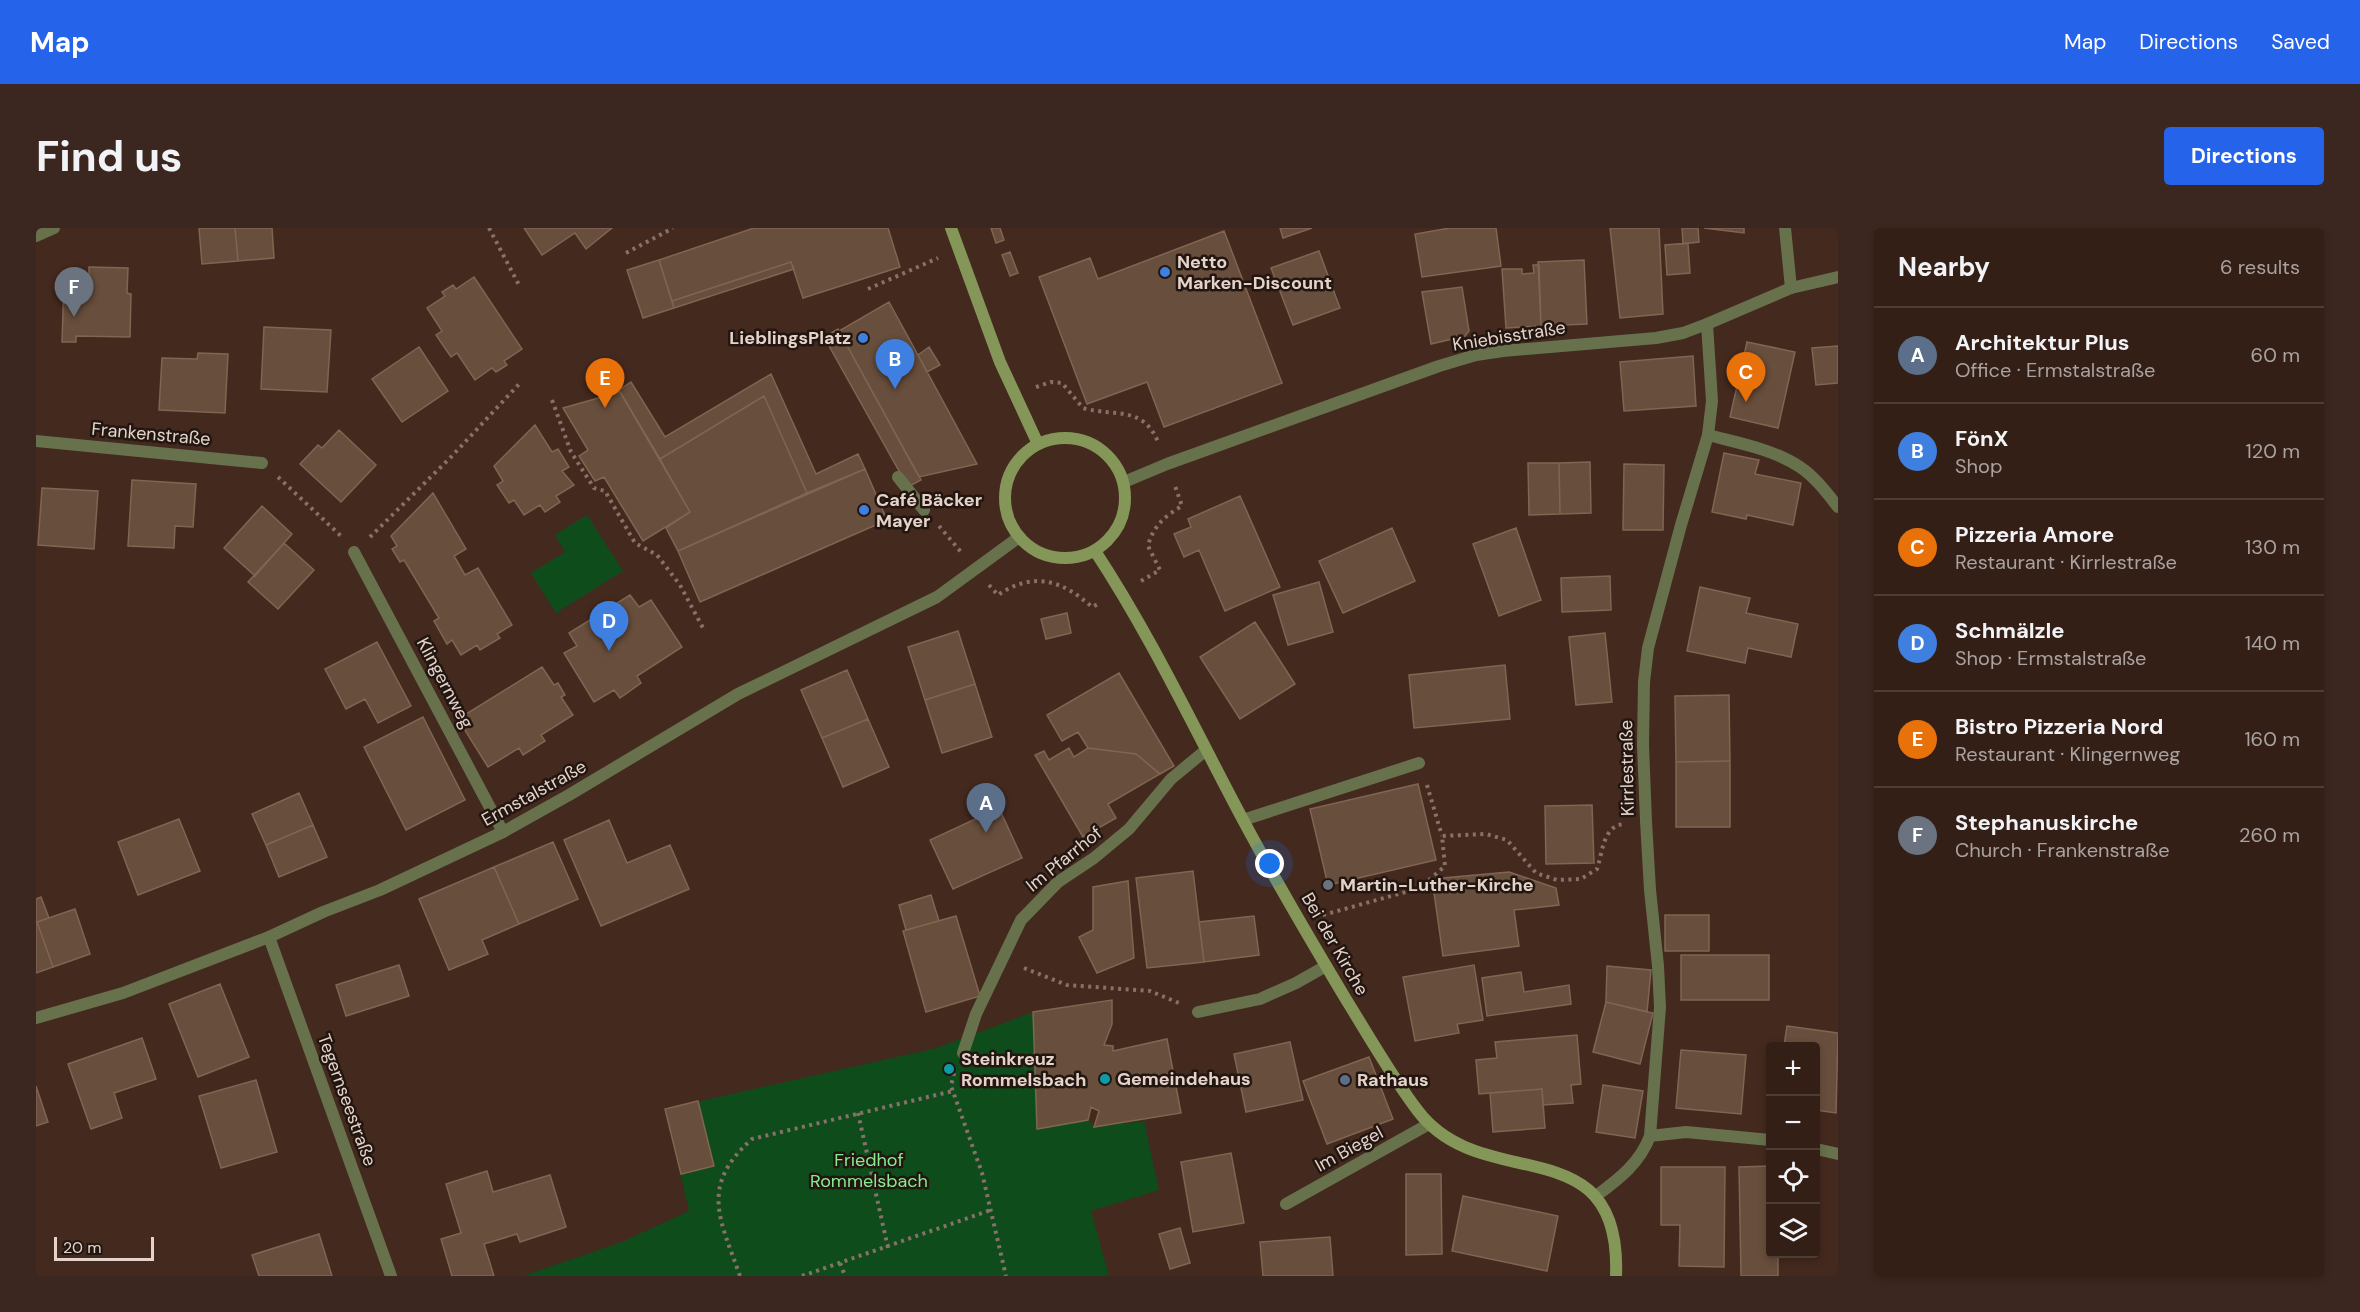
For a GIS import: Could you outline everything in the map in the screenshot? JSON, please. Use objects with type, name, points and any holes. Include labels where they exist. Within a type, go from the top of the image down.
[{"type":"main road","points":[[951,228],[1000,362],[1038,444]]},
{"type":"main road","points":[[1064,438],[1090,443],[1112,459],[1124,482],[1125,509],[1121,521],[1106,543],[1095,550],[1068,558],[1054,558],[1029,547],[1010,524],[1006,509],[1006,486],[1015,464],[1038,444],[1064,438]]},
{"type":"main road","name":"Bei der Kirche","points":[[1095,550],[1122,591],[1243,820],[1326,966],[1387,1064],[1429,1124],[1469,1150],[1497,1159],[1559,1172],[1577,1180],[1596,1196]]},
{"type":"main road","points":[[1596,1196],[1608,1216],[1614,1234],[1616,1276]]},
{"type":"street","points":[[36,236],[54,228]]},
{"type":"street","points":[[1785,228],[1791,288]]},
{"type":"street","name":"Kniebisstraße","points":[[1124,482],[1167,464],[1406,377],[1476,355],[1543,346],[1656,338],[1707,324],[1791,288],[1838,277]]},
{"type":"street","name":"Kirrlestraße","points":[[1596,1196],[1633,1165],[1644,1152],[1650,1136],[1660,1007],[1646,821],[1643,745],[1644,682],[1648,648],[1708,435],[1712,401],[1707,324]]},
{"type":"street","points":[[1708,435],[1761,449],[1800,467],[1815,479],[1835,503]]},
{"type":"street","name":"Frankenstraße","points":[[36,441],[262,463]]},
{"type":"street","points":[[898,477],[924,510]]},
{"type":"street","name":"Ermstalstraße","points":[[36,1018],[123,993],[269,937],[390,885],[503,832],[738,694],[937,597],[1019,537]]},
{"type":"street","name":"Klingernweg","points":[[354,552],[503,832]]},
{"type":"street","name":"Im Pfarrhof","points":[[963,1053],[976,1014],[1021,920],[1058,882],[1094,858],[1129,829],[1171,779],[1206,750]]},
{"type":"street","points":[[1243,820],[1419,763]]},
{"type":"street","name":"Tegernseestraße","points":[[269,937],[391,1276]]},
{"type":"street","points":[[1198,1012],[1260,999],[1326,966]]},
{"type":"street","name":"Im Biegel","points":[[1286,1204],[1429,1124]]},
{"type":"street","points":[[1650,1136],[1686,1132],[1766,1140]]},
{"type":"street","points":[[1820,1150],[1838,1154]]},
{"type":"path","points":[[489,228],[519,285]]},
{"type":"path","points":[[626,253],[673,228]]},
{"type":"path","points":[[868,289],[958,250]]},
{"type":"path","points":[[262,463],[345,540],[354,552],[451,457],[521,382]]},
{"type":"path","points":[[924,510],[998,595],[1012,585],[1025,581],[1056,583],[1092,608],[1160,570],[1148,546],[1152,533],[1160,522],[1182,506],[1156,437],[1148,425],[1137,417],[1083,408],[1062,383],[1051,382],[1016,398]]},
{"type":"path","points":[[552,400],[571,452],[594,488],[605,491],[635,543],[657,555],[680,585],[703,628]]},
{"type":"path","points":[[1301,922],[1420,888],[1445,866],[1442,836],[1419,763]]},
{"type":"path","points":[[1442,836],[1486,834],[1508,840],[1536,873],[1557,880],[1581,879],[1597,868],[1607,832],[1617,825],[1646,821]]},
{"type":"path","points":[[1001,958],[1067,985],[1150,991],[1198,1012]]},
{"type":"path","points":[[963,1053],[951,1086],[982,1173],[1006,1276]]},
{"type":"path","points":[[740,1276],[718,1211],[718,1191],[725,1172],[736,1153],[752,1138],[953,1091]]},
{"type":"path","points":[[858,1113],[888,1248]]},
{"type":"path","points":[[802,1276],[888,1248],[991,1210]]},
{"type":"path","points":[[840,1263],[844,1276]]},
{"type":"green space","points":[[587,515],[623,571],[556,613],[531,573],[565,552],[555,535]]},
{"type":"green space","name":"Friedhof Rommelsbach","points":[[1033,1012],[1088,1120],[1095,1127],[1144,1121],[1159,1190],[1091,1211],[1109,1276],[523,1276],[622,1242],[689,1211],[665,1109],[937,1048]]},
{"type":"building","points":[[199,228],[235,228],[238,261],[202,264]]},
{"type":"building","points":[[235,228],[272,228],[274,258],[238,261]]},
{"type":"building","points":[[524,228],[612,228],[586,249],[575,233],[542,255]]},
{"type":"building","points":[[754,228],[888,228],[900,267],[803,298],[791,262],[672,301],[659,260]]},
{"type":"building","points":[[991,228],[1000,228],[1004,240],[996,243]]},
{"type":"building","points":[[1280,228],[1312,228],[1283,238]]},
{"type":"building","points":[[1450,228],[1496,228],[1501,266],[1422,277],[1415,234]]},
{"type":"building","points":[[1610,228],[1659,228],[1663,314],[1620,318]]},
{"type":"building","points":[[1682,228],[1698,228],[1699,242],[1683,244]]},
{"type":"building","points":[[1704,228],[1744,228],[1744,233]]},
{"type":"building","points":[[1224,231],[1282,383],[1164,427],[1147,382],[1087,404],[1039,277],[1090,258],[1098,279]]},
{"type":"building","points":[[1688,243],[1690,273],[1667,275],[1665,245]]},
{"type":"building","points":[[1319,251],[1340,308],[1293,325],[1271,268]]},
{"type":"building","points":[[1010,252],[1018,273],[1010,276],[1002,255]]},
{"type":"building","points":[[659,260],[674,308],[643,318],[627,270]]},
{"type":"building","points":[[1584,260],[1587,324],[1541,326],[1538,262]]},
{"type":"building","points":[[791,262],[794,269],[674,308],[672,301]]},
{"type":"building","points":[[1533,265],[1539,265],[1541,326],[1506,328],[1502,269],[1522,269],[1522,274],[1534,273]]},
{"type":"building","points":[[89,267],[128,268],[127,293],[131,294],[130,337],[76,336],[76,342],[62,342],[64,280],[89,280]]},
{"type":"building","points":[[474,277],[522,349],[504,361],[507,365],[496,372],[492,368],[475,380],[457,353],[451,357],[436,335],[442,331],[427,308],[445,296],[442,292],[453,285],[456,289]]},
{"type":"building","points":[[1462,287],[1469,331],[1465,336],[1431,344],[1422,292]]},
{"type":"building","points":[[889,302],[977,464],[919,477],[839,331]]},
{"type":"building","points":[[264,327],[331,330],[327,392],[261,389]]},
{"type":"building","points":[[838,329],[921,480],[908,487],[824,337]]},
{"type":"building","points":[[1747,342],[1795,352],[1778,428],[1730,417]]},
{"type":"building","points":[[1838,346],[1838,383],[1816,385],[1812,348]]},
{"type":"building","points":[[419,347],[448,391],[402,422],[372,379]]},
{"type":"building","points":[[929,347],[940,365],[927,372],[918,355]]},
{"type":"building","points":[[198,353],[228,354],[225,413],[159,410],[162,358],[197,359]]},
{"type":"building","points":[[1693,356],[1696,406],[1624,411],[1620,362]]},
{"type":"building","points":[[771,374],[816,474],[858,454],[865,469],[807,493],[764,396],[660,459],[619,390],[631,382],[665,437]]},
{"type":"building","points":[[620,392],[690,512],[643,541],[604,477],[595,481],[579,456],[588,450],[563,408]]},
{"type":"building","points":[[764,396],[807,493],[678,551],[666,528],[690,512],[660,459]]},
{"type":"building","points":[[535,425],[552,452],[558,449],[569,467],[562,471],[574,485],[556,496],[560,502],[545,512],[540,505],[524,515],[514,500],[509,503],[497,485],[503,481],[494,466]]},
{"type":"building","points":[[339,430],[376,465],[341,502],[300,464],[318,445],[322,448]]},
{"type":"building","points":[[1724,453],[1759,460],[1755,474],[1801,483],[1793,525],[1747,515],[1746,519],[1712,512]]},
{"type":"building","points":[[1590,462],[1591,513],[1560,514],[1559,463]]},
{"type":"building","points":[[1528,463],[1559,463],[1560,514],[1529,515]]},
{"type":"building","points":[[1624,464],[1664,465],[1663,530],[1623,530]]},
{"type":"building","points":[[865,469],[887,520],[700,602],[678,551]]},
{"type":"building","points":[[132,480],[196,484],[193,527],[175,526],[174,548],[128,546]]},
{"type":"building","points":[[42,488],[98,491],[94,549],[38,545]]},
{"type":"building","points":[[433,493],[466,549],[454,556],[465,575],[478,568],[512,625],[497,634],[500,638],[480,650],[477,645],[461,655],[452,640],[447,644],[434,621],[439,618],[404,560],[400,562],[392,549],[397,546],[391,536]]},
{"type":"building","points":[[1240,496],[1280,587],[1225,611],[1199,550],[1184,557],[1174,534],[1191,527],[1188,519]]},
{"type":"building","points":[[262,506],[292,534],[255,576],[224,548]]},
{"type":"building","points":[[1392,528],[1415,581],[1343,613],[1319,561]]},
{"type":"building","points":[[1516,528],[1541,600],[1499,616],[1473,544]]},
{"type":"building","points":[[284,543],[314,570],[278,609],[248,582]]},
{"type":"building","points":[[1610,576],[1611,610],[1562,612],[1561,578]]},
{"type":"building","points":[[1319,582],[1333,632],[1288,645],[1273,595]]},
{"type":"building","points":[[1700,587],[1750,598],[1746,613],[1798,624],[1791,657],[1748,648],[1745,663],[1687,651]]},
{"type":"building","points":[[630,595],[639,607],[651,600],[682,647],[637,676],[641,683],[620,698],[614,690],[594,702],[564,653],[577,646],[569,633]]},
{"type":"building","points":[[1067,613],[1071,633],[1046,639],[1041,619]]},
{"type":"building","points":[[1255,622],[1295,684],[1240,719],[1200,657]]},
{"type":"building","points":[[958,631],[975,684],[925,700],[908,647]]},
{"type":"building","points":[[1605,633],[1612,702],[1576,705],[1569,637]]},
{"type":"building","points":[[377,642],[411,706],[378,723],[365,699],[346,709],[325,669]]},
{"type":"building","points":[[1505,665],[1510,719],[1414,728],[1409,675]]},
{"type":"building","points":[[542,667],[554,685],[558,683],[565,695],[561,697],[573,715],[541,735],[545,741],[523,755],[519,748],[488,767],[458,719]]},
{"type":"building","points":[[847,670],[868,719],[822,738],[801,690]]},
{"type":"building","points":[[1119,673],[1174,766],[1160,774],[1136,754],[1088,748],[1078,732],[1062,741],[1047,715]]},
{"type":"building","points":[[975,684],[992,737],[942,753],[925,700]]},
{"type":"building","points":[[1729,695],[1730,761],[1676,762],[1675,696]]},
{"type":"building","points":[[423,717],[465,800],[406,830],[364,747]]},
{"type":"building","points":[[868,719],[889,767],[843,787],[822,738]]},
{"type":"building","points":[[1069,748],[1074,757],[1088,748],[1136,754],[1160,774],[1108,804],[1116,818],[1083,837],[1035,755],[1044,751],[1049,760]]},
{"type":"building","points":[[1730,761],[1730,827],[1676,827],[1676,762]]},
{"type":"building","points":[[1418,784],[1436,860],[1328,885],[1310,809]]},
{"type":"building","points":[[299,793],[313,825],[266,845],[252,814]]},
{"type":"building","points":[[1592,805],[1594,863],[1546,864],[1545,806]]},
{"type":"building","points":[[999,808],[1022,858],[953,889],[930,840]]},
{"type":"building","points":[[179,819],[200,871],[138,895],[118,842]]},
{"type":"building","points":[[609,820],[627,863],[670,845],[689,889],[601,926],[564,840]]},
{"type":"building","points":[[313,825],[327,857],[279,877],[266,845]]},
{"type":"building","points":[[553,842],[578,899],[519,924],[494,867]]},
{"type":"building","points":[[494,867],[519,924],[482,940],[488,954],[449,970],[419,899]]},
{"type":"building","points":[[1193,871],[1204,962],[1147,968],[1136,878]]},
{"type":"building","points":[[1509,872],[1556,888],[1559,905],[1514,910],[1519,946],[1443,956],[1432,879]]},
{"type":"building","points":[[1128,881],[1134,958],[1097,973],[1079,937],[1093,930],[1093,887]]},
{"type":"building","points":[[931,895],[939,921],[906,930],[899,905]]},
{"type":"building","points":[[41,897],[49,918],[37,922],[53,967],[36,973],[36,899]]},
{"type":"building","points":[[75,909],[90,954],[53,967],[37,922]]},
{"type":"building","points":[[1665,915],[1709,915],[1709,951],[1665,951]]},
{"type":"building","points":[[956,916],[980,996],[926,1012],[903,931]]},
{"type":"building","points":[[1254,916],[1259,955],[1204,962],[1199,922]]},
{"type":"building","points":[[1681,955],[1769,955],[1769,1000],[1681,1000]]},
{"type":"building","points":[[399,965],[409,996],[346,1016],[336,985]]},
{"type":"building","points":[[1474,965],[1483,1020],[1457,1024],[1459,1033],[1415,1041],[1403,977]]},
{"type":"building","points":[[1607,966],[1651,970],[1647,1012],[1606,1002]]},
{"type":"building","points":[[1521,972],[1524,992],[1569,985],[1571,1004],[1487,1016],[1482,978]]},
{"type":"building","points":[[220,984],[249,1057],[198,1077],[169,1004]]},
{"type":"building","name":"Gemeindehaus","points":[[1112,1000],[1112,1024],[1104,1045],[1113,1046],[1113,1051],[1167,1039],[1181,1113],[1094,1127],[1099,1111],[1091,1107],[1088,1120],[1037,1129],[1033,1012]]},
{"type":"building","points":[[1606,1002],[1653,1013],[1640,1064],[1593,1052]]},
{"type":"building","points":[[1787,1026],[1838,1033],[1836,1113],[1820,1111],[1820,1042],[1785,1042]]},
{"type":"building","points":[[1577,1035],[1581,1084],[1571,1085],[1573,1103],[1543,1105],[1542,1089],[1479,1094],[1476,1060],[1497,1058],[1495,1042]]},
{"type":"building","points":[[142,1038],[156,1079],[114,1093],[122,1118],[91,1129],[68,1064]]},
{"type":"building","points":[[1290,1042],[1303,1100],[1246,1112],[1234,1054]]},
{"type":"building","points":[[1681,1050],[1746,1055],[1741,1114],[1676,1108]]},
{"type":"building","points":[[1369,1057],[1393,1119],[1327,1144],[1303,1081]]},
{"type":"building","points":[[256,1080],[277,1152],[221,1168],[199,1096]]},
{"type":"building","points":[[1603,1085],[1643,1091],[1635,1138],[1596,1132]]},
{"type":"building","points":[[36,1086],[48,1122],[36,1126]]},
{"type":"building","points":[[1542,1089],[1545,1128],[1493,1132],[1490,1093]]},
{"type":"building","points":[[698,1101],[714,1166],[681,1174],[665,1109]]},
{"type":"building","points":[[1231,1153],[1244,1223],[1193,1232],[1181,1162]]},
{"type":"building","points":[[1766,1166],[1766,1258],[1778,1258],[1778,1276],[1741,1276],[1739,1167]]},
{"type":"building","points":[[1661,1167],[1725,1167],[1724,1267],[1679,1266],[1680,1225],[1661,1225]]},
{"type":"building","points":[[487,1171],[493,1192],[550,1175],[566,1227],[520,1242],[517,1234],[484,1244],[494,1276],[452,1276],[441,1239],[461,1233],[446,1184]]},
{"type":"building","points":[[1406,1174],[1441,1174],[1442,1254],[1406,1255]]},
{"type":"building","points":[[1463,1196],[1558,1216],[1547,1271],[1452,1251]]},
{"type":"building","points":[[1180,1228],[1190,1263],[1170,1269],[1159,1234]]},
{"type":"building","points":[[319,1234],[332,1276],[259,1276],[252,1255]]},
{"type":"building","points":[[1330,1237],[1333,1276],[1263,1276],[1260,1242]]},
{"type":"place","name":"Netto Marken-Discount","points":[[1165,272]]},
{"type":"place","name":"Stephanuskirche","points":[[74,317]]},
{"type":"place","name":"LieblingsPlatz","points":[[863,338]]},
{"type":"place","name":"FönX","points":[[895,389]]},
{"type":"place","name":"Pizzeria Amore","points":[[1746,402]]},
{"type":"place","name":"Bistro Pizzeria Nord","points":[[605,408]]},
{"type":"place","name":"Café Bäcker Mayer","points":[[864,510]]},
{"type":"place","name":"Schmälzle","points":[[609,651]]},
{"type":"place","name":"Architektur Plus","points":[[986,833]]},
{"type":"place","name":"Martin-Luther-Kirche","points":[[1328,885]]},
{"type":"place","name":"Steinkreuz Rommelsbach","points":[[949,1069]]},
{"type":"place","name":"Gemeindehaus","points":[[1105,1079]]},
{"type":"place","name":"Rathaus","points":[[1345,1080]]}]
